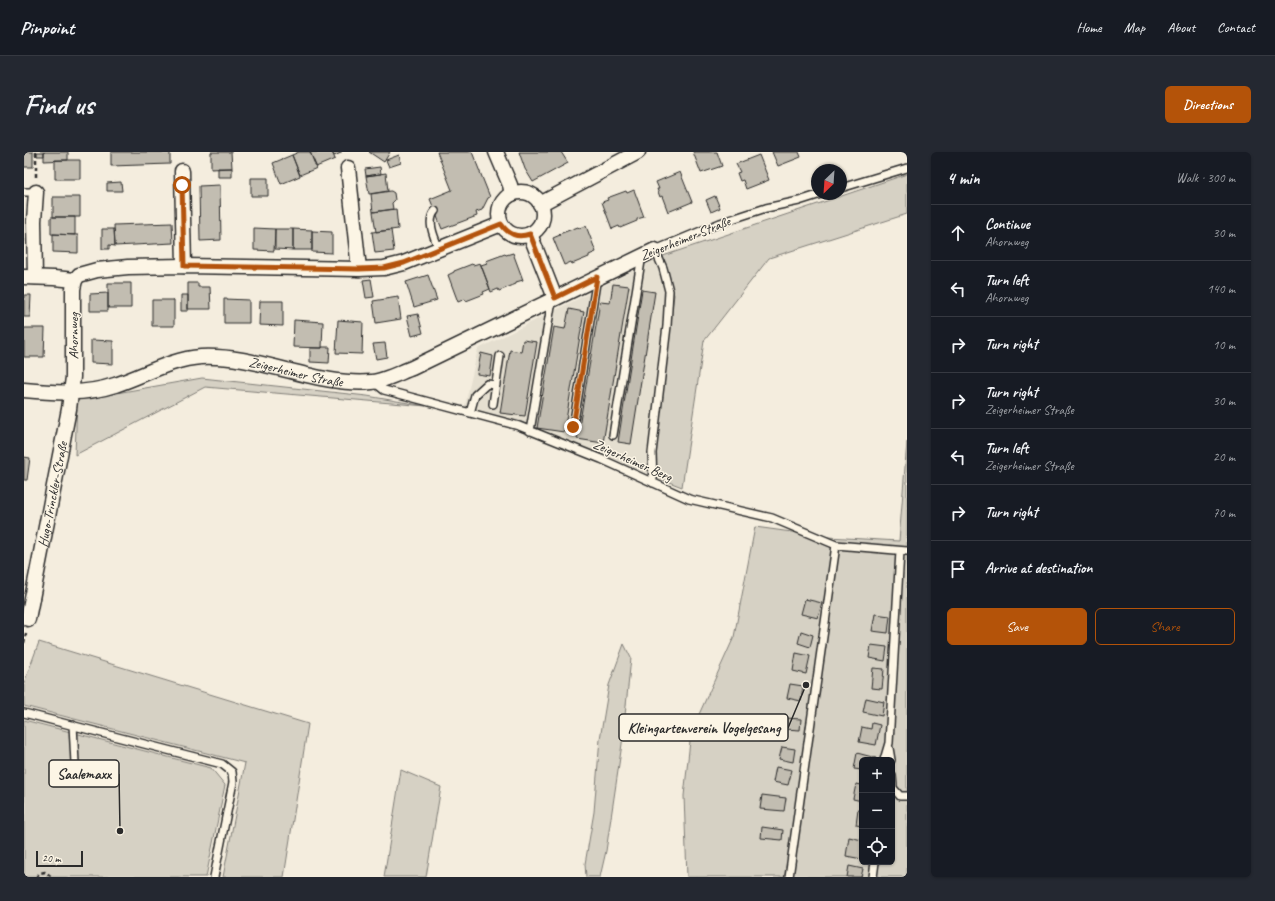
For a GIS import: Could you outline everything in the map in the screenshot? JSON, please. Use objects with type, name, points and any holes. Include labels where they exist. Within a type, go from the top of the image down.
[{"type":"street","points":[[496,152],[510,184],[512,194]]},
{"type":"street","points":[[540,204],[638,152]]},
{"type":"street","points":[[348,168],[359,269]]},
{"type":"street","points":[[182,171],[184,266]]},
{"type":"street","points":[[30,192],[34,221],[30,277],[75,280],[80,275],[97,270],[128,267],[184,266],[359,269],[384,268],[404,263],[501,224]]},
{"type":"street","points":[[525,193],[531,195],[540,204],[543,218],[536,230],[530,234],[517,236],[510,234],[501,224],[499,210],[506,198],[512,194],[525,193]]},
{"type":"street","points":[[530,234],[553,299]]},
{"type":"street","name":"Zeigerheimer Straße","points":[[24,390],[72,393],[114,386],[164,366],[186,359],[200,357],[222,357],[247,360],[351,383],[374,382],[412,368],[648,252]]},
{"type":"street","name":"Ahornweg","points":[[72,393],[73,289],[75,280]]},
{"type":"street","name":"Hugo-Trinckler-Straße","points":[[26,619],[47,525],[72,393]]},
{"type":"lane","points":[[847,186],[906,167]]},
{"type":"lane","name":"Zeigerheimer Straße","points":[[648,252],[720,223],[766,208],[811,197]]},
{"type":"lane","points":[[435,211],[432,214],[431,219],[434,236],[439,249]]},
{"type":"lane","points":[[613,435],[648,252]]},
{"type":"lane","points":[[648,252],[663,268],[669,291],[667,326],[652,453],[654,483]]},
{"type":"lane","points":[[573,427],[597,277]]},
{"type":"lane","points":[[530,431],[553,299]]},
{"type":"lane","points":[[492,404],[500,356]]},
{"type":"lane","name":"Zeigerheimer Berg","points":[[374,382],[384,390],[519,426],[601,459],[689,499],[772,518],[836,545],[904,551]]},
{"type":"lane","points":[[470,413],[475,394],[487,384],[496,385]]},
{"type":"lane","points":[[789,877],[836,545]]},
{"type":"lane","points":[[890,757],[889,743],[904,551]]},
{"type":"lane","points":[[24,713],[222,764],[232,772],[234,782],[214,877]]},
{"type":"lane","points":[[72,725],[76,782]]},
{"type":"lane","points":[[885,757],[889,743]]},
{"type":"lane","points":[[895,790],[900,796],[907,796]]},
{"type":"lane","points":[[873,877],[875,865]]},
{"type":"path","points":[[30,192],[36,152]]},
{"type":"path","points":[[36,877],[40,873],[45,872]]},
{"type":"path","points":[[45,872],[46,877]]},
{"type":"path","points":[[45,872],[52,877]]},
{"type":"shaded area","points":[[907,174],[907,214],[769,258],[704,341],[682,487],[648,474],[674,295],[663,256],[830,200],[847,200],[847,194]]},
{"type":"shaded area","points":[[663,256],[674,295],[648,474],[519,425],[464,410],[478,349]]},
{"type":"shaded area","points":[[202,378],[367,396],[426,406],[205,387],[75,455],[77,400]]},
{"type":"shaded area","points":[[907,442],[907,877],[687,877],[684,796],[691,732],[734,637],[755,527],[828,537],[899,541]]},
{"type":"shaded area","points":[[39,642],[308,724],[284,877],[223,877],[245,763],[24,706],[24,683]]},
{"type":"shaded area","points":[[624,644],[631,658],[622,744],[606,851],[600,877],[586,877],[585,864],[594,812],[600,739],[609,685]]},
{"type":"shaded area","points":[[24,720],[211,768],[225,785],[206,877],[24,877]]},
{"type":"shaded area","points":[[401,770],[441,787],[426,877],[384,877]]},
{"type":"building","points":[[24,152],[33,152],[33,167],[24,167]]},
{"type":"building","points":[[37,152],[44,152],[44,156],[37,156]]},
{"type":"building","points":[[44,152],[68,152],[68,160],[44,161]]},
{"type":"building","points":[[111,152],[170,152],[170,164],[111,166]]},
{"type":"building","points":[[211,152],[231,152],[232,168],[211,169]]},
{"type":"building","points":[[299,152],[310,152],[317,168],[300,175],[292,155]]},
{"type":"building","points":[[310,152],[332,152],[335,159],[316,167]]},
{"type":"building","points":[[332,152],[341,152],[341,153],[334,156]]},
{"type":"building","points":[[369,152],[390,152],[384,162]]},
{"type":"building","points":[[437,152],[472,152],[490,197],[482,210],[476,212],[477,216],[442,229],[430,199],[452,190]]},
{"type":"building","points":[[519,152],[561,152],[568,163],[533,182],[525,169]]},
{"type":"building","points":[[693,152],[717,152],[722,166],[701,173]]},
{"type":"building","points":[[772,152],[799,152],[801,157],[778,166]]},
{"type":"building","points":[[292,155],[300,176],[281,184],[273,163]]},
{"type":"building","points":[[399,155],[401,163],[389,167],[386,160]]},
{"type":"building","points":[[759,155],[769,180],[746,189],[743,180],[740,181],[737,173],[740,172],[736,164]]},
{"type":"building","points":[[55,160],[80,160],[80,179],[55,179]]},
{"type":"building","points":[[380,167],[381,174],[366,176],[365,169]]},
{"type":"building","points":[[218,168],[232,168],[232,177],[218,177]]},
{"type":"building","points":[[680,172],[692,202],[668,212],[662,196],[660,197],[656,182]]},
{"type":"building","points":[[386,173],[388,191],[369,194],[366,176]]},
{"type":"building","points":[[251,178],[268,178],[268,196],[251,196]]},
{"type":"building","points":[[121,182],[122,191],[107,191],[107,183]]},
{"type":"building","points":[[220,185],[221,240],[200,241],[199,186]]},
{"type":"building","points":[[634,190],[644,217],[620,228],[619,226],[612,229],[602,202],[608,200],[607,198],[626,191],[627,193]]},
{"type":"building","points":[[391,191],[394,193],[395,200],[392,203],[393,209],[373,212],[371,194]]},
{"type":"building","points":[[715,196],[720,208],[711,212],[706,200]]},
{"type":"building","points":[[53,197],[80,197],[80,217],[53,217]]},
{"type":"building","points":[[396,209],[398,229],[376,232],[373,212]]},
{"type":"building","points":[[51,217],[75,217],[75,235],[51,234]]},
{"type":"building","points":[[172,223],[173,243],[115,246],[114,225]]},
{"type":"building","points":[[586,226],[596,252],[589,255],[589,257],[572,264],[571,262],[564,265],[553,238],[560,235],[559,234],[578,227]]},
{"type":"building","points":[[254,228],[275,229],[274,251],[254,250]]},
{"type":"building","points":[[102,229],[114,229],[115,246],[109,245],[109,249],[102,249]]},
{"type":"building","points":[[275,229],[293,229],[293,250],[275,249]]},
{"type":"building","points":[[293,229],[312,230],[312,250],[293,250]]},
{"type":"building","points":[[391,230],[394,251],[375,253],[372,232]]},
{"type":"building","points":[[312,231],[332,232],[332,253],[312,252]]},
{"type":"building","points":[[53,234],[78,235],[78,253],[53,252]]},
{"type":"building","points":[[513,253],[523,280],[499,291],[498,289],[491,292],[481,265],[487,263],[486,261],[505,254]]},
{"type":"building","points":[[480,263],[490,289],[483,292],[484,294],[466,301],[465,299],[458,302],[448,275],[472,264]]},
{"type":"building","points":[[428,275],[437,300],[414,307],[406,282]]},
{"type":"building","points":[[371,279],[374,297],[366,298],[363,280]]},
{"type":"building","points":[[108,283],[131,283],[131,308],[108,308]]},
{"type":"building","points":[[188,283],[198,283],[198,287],[210,287],[211,309],[188,309]]},
{"type":"building","points":[[613,284],[629,286],[603,443],[577,439],[600,302],[610,303]]},
{"type":"building","points":[[642,290],[655,292],[631,444],[618,442]]},
{"type":"building","points":[[108,293],[108,311],[90,311],[90,294]]},
{"type":"building","points":[[24,295],[31,295],[30,317],[24,317]]},
{"type":"building","points":[[181,295],[188,295],[188,311],[181,311]]},
{"type":"building","points":[[398,297],[401,319],[376,323],[373,301]]},
{"type":"building","points":[[224,299],[249,300],[249,323],[224,323]]},
{"type":"building","points":[[152,300],[174,300],[174,326],[152,326]]},
{"type":"building","points":[[260,301],[283,301],[283,326],[259,325]]},
{"type":"building","points":[[569,309],[584,312],[564,432],[537,428],[554,327],[565,329]]},
{"type":"building","points":[[418,314],[423,333],[412,336],[407,316]]},
{"type":"building","points":[[294,320],[323,322],[322,348],[293,347]]},
{"type":"building","points":[[338,320],[363,322],[362,354],[336,353]]},
{"type":"building","points":[[24,328],[45,328],[44,357],[24,357]]},
{"type":"building","points":[[91,340],[113,341],[113,364],[91,363]]},
{"type":"building","points":[[523,340],[537,342],[525,416],[500,413],[510,350],[521,352]]},
{"type":"building","points":[[385,343],[387,357],[376,359],[373,344]]},
{"type":"building","points":[[330,347],[329,363],[310,362],[310,348]]},
{"type":"building","points":[[481,353],[493,356],[490,376],[477,374]]},
{"type":"building","points":[[24,457],[30,458],[27,480],[24,480]]},
{"type":"building","points":[[805,599],[822,603],[818,618],[801,614]]},
{"type":"building","points":[[875,614],[890,616],[888,633],[872,631]]},
{"type":"building","points":[[801,631],[813,635],[810,647],[798,643]]},
{"type":"building","points":[[871,645],[887,647],[885,661],[869,658]]},
{"type":"building","points":[[796,653],[810,656],[806,674],[793,671]]},
{"type":"building","points":[[873,668],[884,669],[882,689],[871,688]]},
{"type":"building","points":[[790,684],[803,686],[801,701],[787,698]]},
{"type":"building","points":[[866,698],[884,702],[882,716],[863,712]]},
{"type":"building","points":[[786,718],[801,719],[800,730],[785,729]]},
{"type":"building","points":[[872,723],[880,725],[876,745],[859,742],[862,727],[871,729]]},
{"type":"building","points":[[782,747],[795,749],[793,762],[779,759]]},
{"type":"building","points":[[857,753],[872,757],[859,757],[859,770],[854,769]]},
{"type":"building","points":[[776,767],[792,770],[788,785],[773,782]]},
{"type":"building","points":[[856,784],[859,784],[859,800],[853,799]]},
{"type":"building","points":[[762,795],[786,798],[784,811],[760,809]]},
{"type":"building","points":[[858,810],[859,826],[856,825]]},
{"type":"building","points":[[762,827],[783,830],[782,840],[761,838]]},
{"type":"building","points":[[849,837],[859,839],[859,858],[846,856]]},
{"type":"building","points":[[849,866],[863,869],[861,877],[847,877]]},
{"type":"place","name":"Kleingartenverein Vogelgesang","points":[[806,685]]},
{"type":"place","name":"Saalemaxx","points":[[120,831]]},
{"type":"route","points":[[182,185],[184,266],[359,269],[384,268],[424,256],[501,224],[510,234],[517,236],[530,234],[555,298],[597,277],[573,427]]}]
